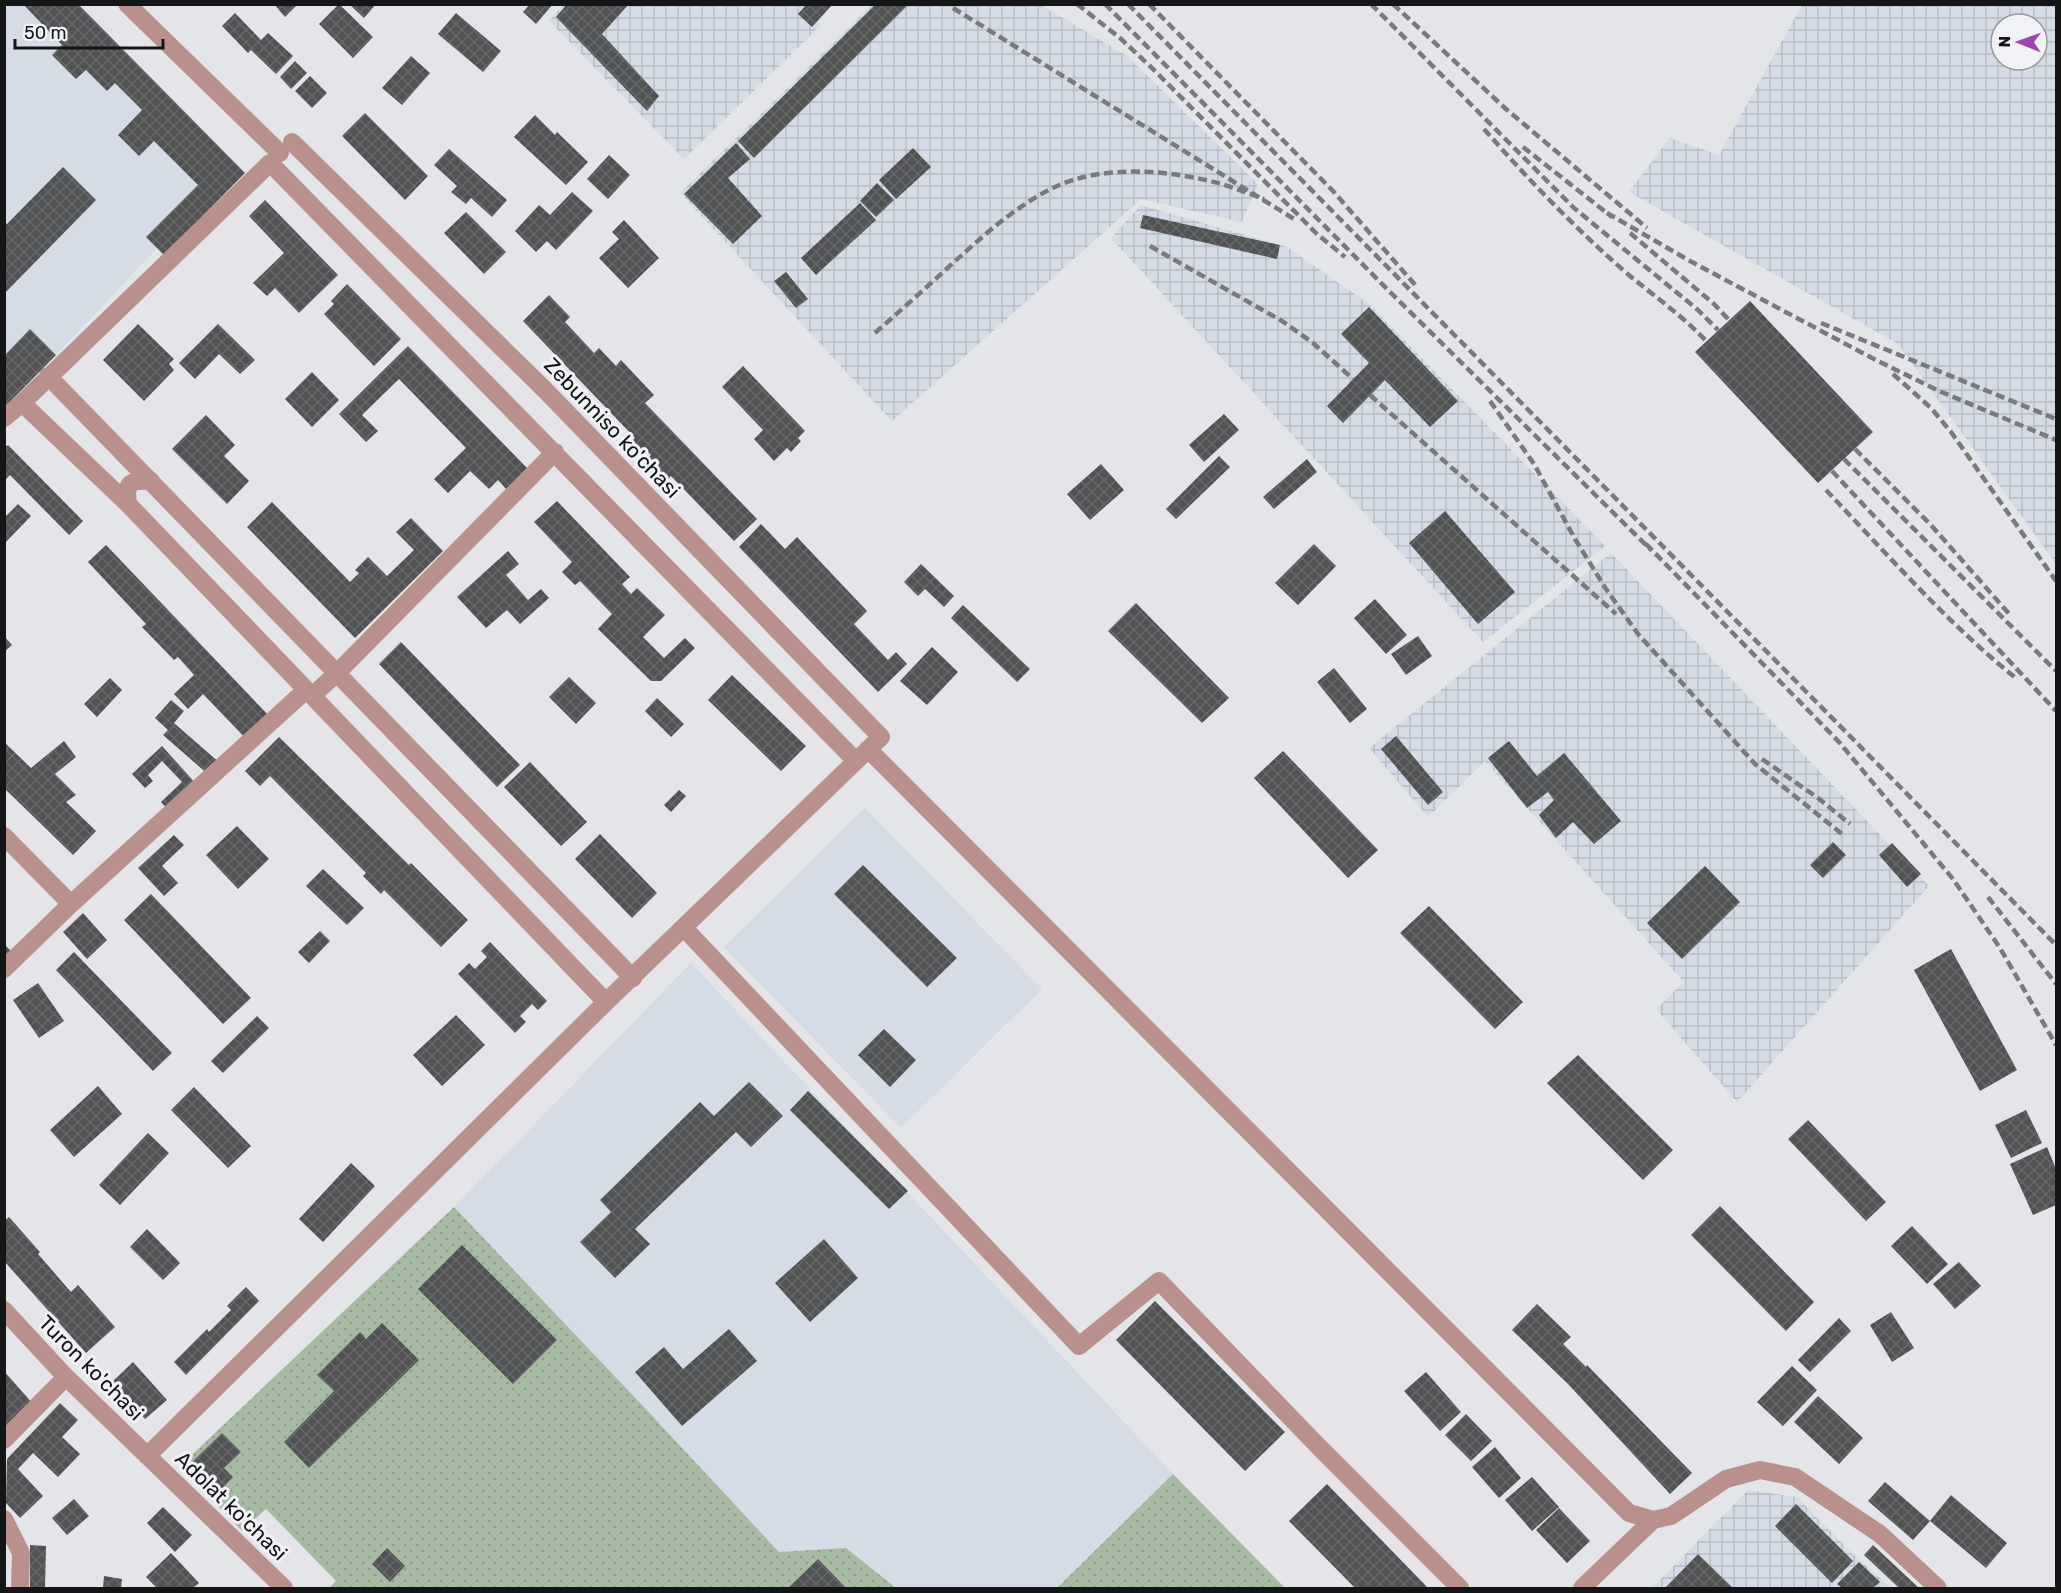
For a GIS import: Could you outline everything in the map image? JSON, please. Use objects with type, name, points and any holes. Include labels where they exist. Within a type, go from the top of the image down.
[{"type":"street","name":"Zebunniso ko'chasi","points":[[127,4],[281,153],[544,390],[881,737],[862,755],[555,452],[281,153]]},
{"type":"street","points":[[4,418],[281,153]]},
{"type":"street","points":[[48,376],[633,978]]},
{"type":"street","points":[[22,403],[128,504],[606,1002]]},
{"type":"street","points":[[4,969],[71,904],[309,693],[337,673],[555,452]]},
{"type":"street","points":[[128,504],[126,492],[130,484],[135,480],[150,481]]},
{"type":"street","points":[[147,1456],[606,1002],[862,755],[1629,1513],[1653,1520],[1671,1516],[1726,1479],[1760,1470],[1795,1477],[1880,1534],[1938,1588]]},
{"type":"street","points":[[4,836],[71,904]]},
{"type":"street","points":[[684,928],[1079,1346],[1159,1281],[1318,1447],[1460,1588]]},
{"type":"street","name":"Turon ko'chasi","points":[[4,1310],[66,1377],[147,1456]]},
{"type":"street","points":[[4,1440],[66,1377]]},
{"type":"street","name":"Adolat ko'chasi","points":[[147,1456],[284,1588]]},
{"type":"street","points":[[4,1519],[21,1553],[20,1588]]},
{"type":"street","points":[[1582,1588],[1653,1520]]},
{"type":"shaded area","points":[[873,4],[1041,5],[1127,56],[1258,184],[1242,222],[1141,199],[892,421],[680,193]]},
{"type":"shaded area","points":[[5,5],[80,5],[245,173],[164,255],[157,248],[56,355],[30,329],[5,356]]},
{"type":"shaded area","points":[[563,5],[832,5],[817,21],[821,25],[684,159],[549,21]]},
{"type":"shaded area","points":[[1802,5],[2056,5],[2056,564],[1898,344],[1629,192],[1670,138],[1719,155]]},
{"type":"shaded area","points":[[1141,205],[1287,247],[1369,304],[1605,546],[1483,642],[1111,238]]},
{"type":"shaded area","points":[[1611,553],[1929,886],[1737,1102],[1656,1009],[1684,982],[1485,761],[1428,817],[1369,748]]},
{"type":"shaded area","points":[[865,808],[1042,989],[901,1128],[724,947]]},
{"type":"shaded area","points":[[691,963],[1173,1474],[1057,1588],[896,1588],[846,1548],[779,1552],[454,1207]]},
{"type":"shaded area","points":[[1748,1490],[1797,1497],[1852,1553],[1891,1588],[1652,1588]]},
{"type":"green space","points":[[454,1207],[779,1552],[846,1548],[896,1588],[329,1588],[336,1581],[266,1509],[242,1531],[180,1466]]},
{"type":"green space","points":[[1173,1474],[1285,1588],[1057,1588]]},
{"type":"building","points":[[23,4],[78,4],[245,173],[164,255],[146,237],[198,185],[154,141],[139,156],[118,135],[142,110],[115,83],[107,91],[86,70],[76,79],[52,55],[62,45]]},
{"type":"building","points":[[274,4],[298,4],[285,17]]},
{"type":"building","points":[[339,4],[373,37],[353,58],[319,24]]},
{"type":"building","points":[[349,4],[376,4],[364,18]]},
{"type":"building","points":[[530,4],[553,4],[536,24],[523,12]]},
{"type":"building","points":[[567,4],[629,4],[602,34],[659,96],[647,111],[556,17]]},
{"type":"building","points":[[807,4],[833,4],[812,27],[798,14]]},
{"type":"building","points":[[876,4],[909,4],[754,158],[738,141]]},
{"type":"building","points":[[235,13],[261,40],[268,33],[293,56],[276,74],[251,50],[248,53],[222,26]]},
{"type":"building","points":[[456,13],[501,51],[483,72],[438,34]]},
{"type":"building","points":[[411,56],[430,73],[402,105],[382,88]]},
{"type":"building","points":[[295,61],[307,73],[291,89],[280,77]]},
{"type":"building","points":[[310,76],[327,93],[312,108],[295,91]]},
{"type":"building","points":[[365,113],[428,176],[405,200],[342,136]]},
{"type":"building","points":[[535,115],[555,135],[557,132],[588,162],[566,185],[514,137]]},
{"type":"building","points":[[736,143],[750,159],[728,178],[762,216],[733,244],[684,194]]},
{"type":"building","points":[[913,148],[931,167],[896,199],[879,180]]},
{"type":"building","points":[[449,149],[507,200],[492,217],[471,198],[466,204],[451,192],[457,186],[434,165]]},
{"type":"building","points":[[609,155],[630,175],[608,199],[587,179]]},
{"type":"building","points":[[63,167],[96,200],[4,294],[4,222],[7,224]]},
{"type":"building","points":[[877,183],[894,200],[876,217],[860,201]]},
{"type":"building","points":[[572,192],[593,211],[556,250],[547,241],[536,252],[515,231],[539,205],[550,215]]},
{"type":"building","points":[[265,200],[338,275],[299,313],[275,288],[267,296],[253,283],[284,253],[249,216]]},
{"type":"building","points":[[860,203],[876,220],[816,275],[801,258]]},
{"type":"building","points":[[466,212],[506,252],[484,274],[444,233]]},
{"type":"building","points":[[1143,215],[1280,245],[1277,259],[1140,228]]},
{"type":"building","points":[[624,220],[659,258],[628,288],[599,258],[619,239],[612,232]]},
{"type":"building","points":[[786,272],[808,299],[796,308],[774,281]]},
{"type":"building","points":[[347,284],[401,339],[374,366],[324,314],[334,304],[331,301]]},
{"type":"building","points":[[549,295],[570,317],[565,322],[594,353],[599,348],[616,366],[621,360],[654,395],[645,403],[757,519],[734,541],[671,476],[664,483],[644,462],[651,455],[645,449],[638,456],[628,445],[635,438],[523,321]]},
{"type":"building","points":[[1750,301],[1873,432],[1818,483],[1695,352]]},
{"type":"building","points":[[1369,307],[1458,401],[1430,427],[1385,380],[1343,423],[1327,406],[1369,363],[1341,334]]},
{"type":"building","points":[[138,324],[174,359],[169,364],[174,370],[144,401],[103,360]]},
{"type":"building","points":[[218,324],[255,360],[240,374],[219,354],[195,379],[179,363]]},
{"type":"building","points":[[30,329],[56,355],[4,408],[4,356]]},
{"type":"building","points":[[408,346],[528,469],[507,490],[498,480],[489,489],[470,471],[448,493],[434,479],[466,448],[399,379],[362,415],[378,431],[366,442],[339,414]]},
{"type":"building","points":[[743,366],[805,431],[798,438],[801,441],[791,452],[787,448],[774,461],[754,439],[763,430],[722,387]]},
{"type":"building","points":[[312,372],[339,400],[312,427],[285,399]]},
{"type":"building","points":[[1224,414],[1239,430],[1204,462],[1189,445]]},
{"type":"building","points":[[206,415],[235,445],[224,456],[249,481],[227,504],[172,449]]},
{"type":"building","points":[[8,445],[83,521],[69,535],[10,475],[4,481],[4,448]]},
{"type":"building","points":[[1219,456],[1230,467],[1176,519],[1166,509]]},
{"type":"building","points":[[1307,459],[1317,472],[1274,509],[1263,497]]},
{"type":"building","points":[[1101,464],[1124,490],[1090,520],[1067,494]]},
{"type":"building","points":[[557,501],[630,577],[622,584],[631,594],[637,588],[665,615],[643,637],[664,658],[685,638],[695,648],[661,681],[651,681],[598,629],[612,614],[580,581],[575,585],[562,572],[572,562],[534,522]]},
{"type":"building","points":[[272,502],[350,582],[359,573],[355,570],[368,557],[387,576],[414,550],[396,532],[411,518],[443,551],[355,638],[247,527]]},
{"type":"building","points":[[18,504],[31,516],[4,544],[4,518]]},
{"type":"building","points":[[1445,511],[1515,592],[1478,624],[1409,543]]},
{"type":"building","points":[[761,524],[785,549],[797,537],[867,611],[854,624],[888,660],[896,652],[907,664],[878,692],[739,547]]},
{"type":"building","points":[[1314,544],[1336,566],[1298,605],[1275,583]]},
{"type":"building","points":[[106,545],[271,718],[248,741],[203,694],[188,709],[174,694],[194,675],[178,657],[174,660],[142,627],[146,624],[88,562]]},
{"type":"building","points":[[508,551],[519,564],[506,575],[528,600],[541,589],[549,598],[520,624],[507,610],[486,628],[457,597]]},
{"type":"building","points":[[921,564],[954,596],[944,607],[925,589],[918,596],[904,582]]},
{"type":"building","points":[[1375,599],[1407,635],[1386,654],[1354,618]]},
{"type":"building","points":[[1136,603],[1229,698],[1202,723],[1108,631]]},
{"type":"building","points":[[963,605],[1030,669],[1017,682],[951,618]]},
{"type":"building","points":[[4,636],[12,645],[4,652]]},
{"type":"building","points":[[1418,636],[1432,656],[1406,675],[1391,654]]},
{"type":"building","points":[[401,642],[520,765],[497,787],[379,664]]},
{"type":"building","points":[[932,647],[958,672],[927,705],[900,681]]},
{"type":"building","points":[[1334,668],[1367,709],[1350,723],[1317,682]]},
{"type":"building","points":[[732,675],[806,746],[781,771],[708,700]]},
{"type":"building","points":[[569,677],[596,703],[576,724],[549,697]]},
{"type":"building","points":[[110,678],[122,690],[97,717],[84,704]]},
{"type":"building","points":[[657,698],[684,724],[671,737],[645,711]]},
{"type":"building","points":[[171,700],[184,711],[174,723],[221,764],[210,776],[163,735],[168,730],[155,718]]},
{"type":"building","points":[[1396,736],[1443,792],[1428,805],[1381,749]]},
{"type":"building","points":[[279,737],[468,920],[441,947],[384,890],[381,894],[363,876],[366,873],[270,776],[260,786],[245,771]]},
{"type":"building","points":[[64,741],[76,757],[55,774],[76,795],[66,802],[96,831],[73,855],[4,788],[4,742],[31,768]]},
{"type":"building","points":[[1509,741],[1537,776],[1564,753],[1621,821],[1594,844],[1573,822],[1556,838],[1539,815],[1554,800],[1548,792],[1527,808],[1488,758]]},
{"type":"building","points":[[162,746],[198,786],[170,812],[161,802],[182,782],[162,761],[148,775],[153,781],[145,788],[132,774]]},
{"type":"building","points":[[1283,751],[1378,850],[1348,878],[1254,778]]},
{"type":"building","points":[[530,762],[587,822],[561,846],[504,787]]},
{"type":"building","points":[[679,790],[686,796],[671,812],[664,805]]},
{"type":"building","points":[[237,826],[269,859],[238,889],[206,855]]},
{"type":"building","points":[[600,834],[657,893],[632,918],[575,859]]},
{"type":"building","points":[[174,835],[184,845],[162,866],[178,883],[164,896],[138,868]]},
{"type":"building","points":[[1833,842],[1846,855],[1823,878],[1810,865]]},
{"type":"building","points":[[1892,843],[1921,874],[1907,887],[1879,855]]},
{"type":"building","points":[[863,865],[957,958],[927,987],[834,894]]},
{"type":"building","points":[[1705,866],[1740,902],[1682,959],[1647,923]]},
{"type":"building","points":[[323,869],[364,908],[347,925],[306,886]]},
{"type":"building","points":[[151,894],[251,998],[223,1024],[124,920]]},
{"type":"building","points":[[1429,906],[1523,1002],[1495,1029],[1400,933]]},
{"type":"building","points":[[83,913],[107,940],[87,959],[63,932]]},
{"type":"building","points":[[320,931],[330,941],[309,963],[298,952]]},
{"type":"building","points":[[490,942],[547,1001],[538,1010],[532,1004],[520,1016],[526,1022],[515,1033],[458,974],[469,963],[475,969],[487,957],[481,951]]},
{"type":"building","points":[[4,944],[11,951],[4,958]]},
{"type":"building","points":[[1951,949],[2017,1070],[1980,1091],[1914,970]]},
{"type":"building","points":[[74,952],[172,1053],[153,1071],[56,970]]},
{"type":"building","points":[[38,983],[64,1021],[39,1038],[13,1000]]},
{"type":"building","points":[[456,1015],[485,1045],[442,1086],[413,1055]]},
{"type":"building","points":[[257,1016],[269,1028],[223,1073],[211,1061]]},
{"type":"building","points":[[884,1029],[916,1060],[890,1087],[858,1055]]},
{"type":"building","points":[[1578,1055],[1673,1150],[1643,1180],[1547,1083]]},
{"type":"building","points":[[749,1082],[783,1116],[751,1147],[736,1132],[635,1229],[650,1244],[615,1278],[580,1242],[611,1212],[600,1200],[700,1102],[714,1116]]},
{"type":"building","points":[[98,1086],[122,1114],[74,1157],[50,1130]]},
{"type":"building","points":[[194,1087],[251,1146],[228,1168],[171,1110]]},
{"type":"building","points":[[808,1091],[908,1191],[889,1209],[790,1110]]},
{"type":"building","points":[[2026,1110],[2042,1143],[2011,1158],[1995,1125]]},
{"type":"building","points":[[1808,1120],[1886,1202],[1866,1221],[1788,1139]]},
{"type":"building","points":[[148,1133],[169,1153],[120,1205],[99,1185]]},
{"type":"building","points":[[2047,1147],[2056,1169],[2056,1205],[2033,1215],[2010,1164]]},
{"type":"building","points":[[351,1163],[375,1186],[323,1242],[299,1219]]},
{"type":"building","points":[[1720,1206],[1814,1302],[1786,1331],[1691,1235]]},
{"type":"building","points":[[9,1217],[71,1292],[78,1285],[115,1327],[86,1353],[4,1261],[4,1221]]},
{"type":"building","points":[[1912,1226],[1948,1264],[1927,1284],[1891,1246]]},
{"type":"building","points":[[147,1229],[180,1263],[163,1280],[130,1247]]},
{"type":"building","points":[[824,1239],[858,1278],[810,1322],[775,1283]]},
{"type":"building","points":[[462,1245],[557,1340],[513,1384],[418,1289]]},
{"type":"building","points":[[1959,1262],[1981,1286],[1955,1309],[1933,1284]]},
{"type":"building","points":[[246,1287],[259,1301],[186,1375],[174,1362],[207,1329],[209,1332],[231,1310],[227,1306]]},
{"type":"building","points":[[1155,1301],[1285,1432],[1245,1471],[1116,1340]]},
{"type":"building","points":[[1537,1304],[1571,1337],[1563,1344],[1586,1367],[1587,1365],[1692,1473],[1670,1494],[1568,1384],[1512,1330]]},
{"type":"building","points":[[1891,1312],[1914,1348],[1892,1362],[1870,1325]]},
{"type":"building","points":[[1839,1318],[1851,1331],[1810,1372],[1798,1360]]},
{"type":"building","points":[[382,1323],[419,1360],[309,1468],[284,1442],[334,1391],[317,1375],[360,1332],[366,1339]]},
{"type":"building","points":[[729,1329],[757,1361],[682,1426],[635,1372],[664,1347],[683,1369]]},
{"type":"building","points":[[133,1362],[167,1400],[145,1419],[112,1382]]},
{"type":"building","points":[[1792,1366],[1817,1390],[1783,1426],[1757,1402]]},
{"type":"building","points":[[4,1371],[33,1404],[4,1429]]},
{"type":"building","points":[[1426,1372],[1461,1412],[1440,1431],[1404,1391]]},
{"type":"building","points":[[1818,1396],[1863,1438],[1839,1464],[1794,1422]]},
{"type":"building","points":[[60,1403],[78,1420],[62,1437],[80,1454],[58,1477],[33,1453],[18,1469],[43,1496],[20,1518],[6,1503],[7,1459]]},
{"type":"building","points":[[1466,1414],[1492,1441],[1471,1461],[1445,1435]]},
{"type":"building","points":[[222,1433],[241,1452],[224,1468],[233,1477],[218,1492],[191,1463]]},
{"type":"building","points":[[1495,1447],[1521,1478],[1499,1498],[1472,1467]]},
{"type":"building","points":[[1532,1477],[1559,1507],[1532,1531],[1505,1500]]},
{"type":"building","points":[[1885,1482],[1930,1521],[1913,1540],[1868,1501]]},
{"type":"building","points":[[1327,1484],[1428,1588],[1355,1588],[1289,1521]]},
{"type":"building","points":[[1951,1495],[2007,1543],[1986,1568],[1930,1521]]},
{"type":"building","points":[[74,1499],[89,1516],[67,1535],[52,1518]]},
{"type":"building","points":[[1796,1504],[1853,1561],[1832,1583],[1775,1526]]},
{"type":"building","points":[[163,1507],[192,1535],[175,1552],[147,1523]]},
{"type":"building","points":[[1559,1508],[1590,1541],[1567,1563],[1536,1530]]},
{"type":"building","points":[[30,1545],[46,1546],[45,1588],[30,1588]]},
{"type":"building","points":[[1873,1545],[1919,1588],[1899,1588],[1864,1555]]},
{"type":"building","points":[[387,1548],[405,1566],[390,1582],[372,1564]]},
{"type":"building","points":[[171,1553],[199,1583],[193,1588],[157,1588],[146,1577]]},
{"type":"building","points":[[1698,1554],[1733,1588],[1665,1588]]},
{"type":"building","points":[[818,1559],[846,1588],[788,1588]]},
{"type":"building","points":[[1859,1562],[1880,1582],[1873,1588],[1842,1588],[1837,1584]]},
{"type":"building","points":[[104,1576],[122,1579],[121,1588],[103,1588]]},
{"type":"railway","points":[[1077,4],[1120,38],[1151,67],[1317,234],[1345,257]]},
{"type":"railway","points":[[1105,4],[1392,294],[1651,550]]},
{"type":"railway","points":[[1128,4],[2056,945]]},
{"type":"railway","points":[[1149,4],[1333,191],[1417,287]]},
{"type":"railway","points":[[1371,4],[1574,208],[1698,310],[1718,330]]},
{"type":"railway","points":[[1393,4],[1506,109],[1647,228]]},
{"type":"railway","points":[[953,8],[1294,219]]},
{"type":"railway","points":[[1484,129],[1586,236],[1623,270],[1687,322],[1707,342]]},
{"type":"railway","points":[[1523,147],[1612,217]]},
{"type":"railway","points":[[875,333],[1001,221],[1041,194],[1074,180],[1116,172],[1181,175],[1221,184],[1264,199]]},
{"type":"railway","points":[[1607,213],[1690,261],[1872,358],[1939,391],[2056,440]]},
{"type":"railway","points":[[1630,233],[1714,304],[1729,320]]},
{"type":"railway","points":[[1150,246],[1282,321],[1313,343],[1353,379]]},
{"type":"railway","points":[[1821,323],[2056,419]]},
{"type":"railway","points":[[1893,374],[1931,408],[1951,432],[2056,581]]},
{"type":"railway","points":[[1370,395],[1616,614]]},
{"type":"railway","points":[[1490,401],[1534,464],[1575,539],[1638,634],[1755,764],[1842,834]]},
{"type":"railway","points":[[1855,449],[1931,525],[2011,616]]},
{"type":"railway","points":[[1844,459],[2056,671]]},
{"type":"railway","points":[[1832,471],[2056,711]]},
{"type":"railway","points":[[1826,490],[1942,612],[2017,679]]},
{"type":"railway","points":[[1646,544],[1839,742],[1953,879],[2000,948],[2056,1045]]},
{"type":"railway","points":[[1762,759],[1818,798],[1850,824]]},
{"type":"railway","points":[[1988,897],[2056,984]]}]
